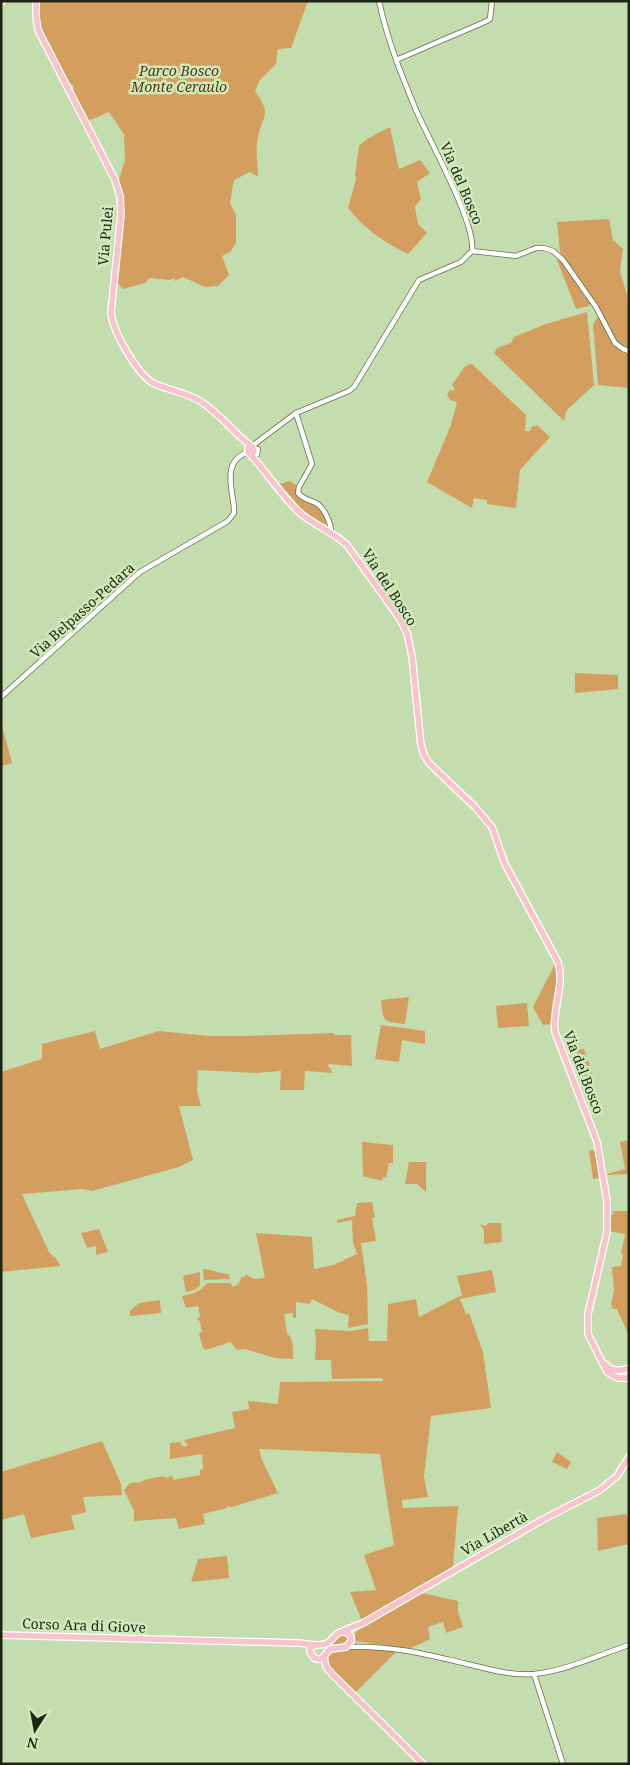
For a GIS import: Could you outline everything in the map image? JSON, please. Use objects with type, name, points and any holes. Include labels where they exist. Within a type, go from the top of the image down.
[{"type":"main road","name":"Via Pulei","points":[[36,1],[38,30],[115,180],[120,196],[121,214],[111,312],[114,326],[146,378],[153,383],[202,402],[218,415],[251,450],[298,511],[331,532]]},
{"type":"main road","name":"Via del Bosco","points":[[331,532],[340,538],[354,553],[404,626],[412,657],[421,745],[424,754],[429,763],[492,826],[505,864],[558,962],[561,978],[554,1016],[555,1032],[597,1142],[607,1201],[607,1232],[587,1325],[588,1334],[603,1366],[610,1374],[618,1378],[629,1378]]},
{"type":"main road","points":[[599,1356],[605,1365],[615,1370],[622,1371],[629,1368]]},
{"type":"main road","name":"Via Libertà","points":[[363,1624],[542,1520],[600,1490],[617,1476],[629,1457]]},
{"type":"main road","points":[[284,1643],[322,1645],[337,1633],[363,1624]]},
{"type":"main road","points":[[314,1658],[319,1660],[330,1649],[346,1647],[354,1632],[363,1624]]},
{"type":"main road","points":[[343,1631],[348,1633],[351,1638]]},
{"type":"main road","name":"Corso Ara di Giove","points":[[1,1634],[284,1643]]},
{"type":"main road","points":[[284,1643],[304,1646],[310,1650],[314,1658],[424,1764]]},
{"type":"main road","points":[[310,1650],[312,1646],[316,1645]]},
{"type":"main road","points":[[324,1657],[326,1667],[332,1674]]},
{"type":"street","name":"Via del Bosco","points":[[379,1],[396,60],[466,218],[472,238],[472,252]]},
{"type":"street","points":[[396,60],[487,21],[490,19],[492,1]]},
{"type":"street","points":[[251,450],[296,413],[350,391],[419,280],[461,262],[472,252],[516,256],[536,248],[553,251],[563,260],[596,307],[615,342],[629,351]]},
{"type":"street","name":"Via del Bosco","points":[[296,413],[312,464],[299,487],[298,493],[322,508],[331,532]]},
{"type":"street","name":"Via Belpasso-Pedara","points":[[1,697],[140,572],[228,521],[234,513],[231,467],[238,458],[251,450]]},
{"type":"street","points":[[351,1638],[357,1644],[366,1646],[398,1649],[517,1674],[534,1674],[574,1664],[629,1644]]},
{"type":"street","points":[[346,1647],[366,1646]]},
{"type":"street","points":[[534,1674],[563,1764]]},
{"type":"green space","name":"Parco Bosco Monte Ceraulo","points":[[39,1],[308,1],[291,48],[278,49],[276,64],[260,80],[255,91],[265,111],[257,143],[258,177],[250,172],[234,180],[230,203],[236,215],[236,243],[230,252],[222,256],[229,275],[218,286],[205,287],[183,277],[175,281],[174,278],[170,280],[150,278],[145,283],[123,289],[117,282],[124,210],[118,182],[125,160],[125,136],[109,112],[88,121],[73,91],[74,87],[72,84],[69,84],[40,26],[38,15]]},
{"type":"green space","points":[[390,127],[399,169],[420,160],[430,173],[417,182],[421,199],[415,207],[418,224],[427,233],[408,254],[375,234],[361,223],[348,208],[356,179],[359,146],[367,139]]},
{"type":"green space","points":[[609,219],[613,240],[623,249],[620,271],[629,302],[629,348],[617,342],[573,269],[560,252],[557,222]]},
{"type":"green space","points":[[560,259],[585,293],[584,297],[588,298],[591,303],[589,306],[576,309],[557,260]]},
{"type":"green space","points":[[587,312],[594,385],[566,411],[564,421],[494,353],[497,348],[511,343],[514,337],[546,324]]},
{"type":"green space","points":[[597,318],[600,318],[616,346],[629,353],[629,388],[598,385],[593,324]]},
{"type":"green space","points":[[472,364],[526,415],[525,431],[530,431],[533,425],[535,427],[537,425],[550,437],[520,470],[516,508],[487,504],[487,500],[474,498],[472,508],[427,482],[451,425],[457,402],[450,400],[447,395],[450,389],[452,391],[455,389],[452,385],[465,366]]},
{"type":"green space","points":[[290,481],[297,486],[296,491],[299,498],[315,504],[319,509],[326,523],[325,525],[303,511],[280,484]]},
{"type":"green space","points":[[575,673],[618,675],[618,689],[575,693]]},
{"type":"green space","points":[[1,722],[12,763],[1,766]]},
{"type":"green space","points":[[555,964],[556,994],[550,1024],[543,1025],[533,1007]]},
{"type":"green space","points":[[409,997],[405,1024],[392,1023],[386,1020],[382,1013],[381,1000]]},
{"type":"green space","points":[[527,1003],[529,1026],[498,1028],[496,1006]]},
{"type":"green space","points":[[381,1025],[425,1031],[425,1044],[402,1040],[399,1062],[375,1059]]},
{"type":"green space","points":[[95,1031],[100,1049],[159,1031],[209,1036],[334,1033],[334,1035],[351,1035],[352,1066],[327,1064],[333,1073],[305,1071],[304,1090],[280,1090],[281,1071],[256,1073],[198,1070],[197,1091],[201,1106],[179,1106],[193,1160],[179,1167],[92,1191],[83,1189],[22,1194],[48,1250],[60,1266],[1,1272],[1,1072],[42,1059],[42,1044]]},
{"type":"green space","points":[[584,1049],[593,1075],[579,1077],[582,1070],[575,1050]]},
{"type":"green space","points":[[629,1140],[629,1174],[608,1175],[625,1169],[620,1142]]},
{"type":"green space","points":[[362,1142],[393,1145],[393,1163],[389,1163],[386,1178],[383,1177],[382,1181],[363,1176]]},
{"type":"green space","points":[[594,1150],[597,1153],[601,1176],[593,1179],[589,1151]]},
{"type":"green space","points":[[409,1162],[426,1162],[426,1192],[417,1184],[405,1184]]},
{"type":"green space","points":[[372,1202],[375,1217],[372,1218],[376,1241],[361,1243],[367,1284],[368,1324],[348,1328],[349,1315],[340,1313],[312,1299],[310,1304],[296,1302],[296,1318],[293,1318],[293,1313],[284,1314],[287,1333],[292,1341],[293,1359],[275,1358],[245,1349],[237,1350],[230,1342],[206,1350],[203,1348],[199,1333],[202,1332],[200,1322],[197,1318],[200,1317],[198,1306],[186,1308],[182,1296],[202,1289],[207,1283],[230,1283],[233,1287],[239,1284],[241,1277],[245,1277],[245,1274],[254,1279],[265,1278],[256,1233],[312,1237],[314,1269],[333,1265],[357,1254],[353,1242],[352,1220],[337,1223],[337,1220],[355,1216],[357,1203]]},
{"type":"green space","points":[[611,1211],[629,1211],[629,1336],[617,1309],[613,1309],[611,1304],[614,1291],[612,1267],[621,1266],[623,1255],[621,1253],[625,1234],[609,1231],[611,1215],[614,1212]]},
{"type":"green space","points":[[488,1223],[501,1223],[502,1242],[484,1244],[484,1230],[480,1224],[486,1226]]},
{"type":"green space","points":[[99,1229],[108,1252],[96,1255],[96,1246],[87,1248],[81,1233]]},
{"type":"green space","points":[[203,1269],[229,1274],[230,1279],[204,1280]]},
{"type":"green space","points":[[492,1270],[496,1292],[460,1299],[466,1314],[469,1313],[483,1352],[491,1408],[431,1416],[424,1477],[428,1497],[402,1500],[403,1508],[458,1506],[453,1567],[362,1621],[350,1592],[376,1590],[364,1555],[394,1545],[380,1454],[259,1449],[262,1460],[278,1493],[203,1514],[205,1524],[179,1529],[176,1518],[134,1521],[134,1511],[124,1490],[129,1484],[163,1476],[167,1478],[172,1475],[173,1480],[200,1475],[200,1470],[203,1469],[202,1454],[170,1459],[170,1443],[181,1442],[181,1445],[185,1447],[188,1445],[184,1440],[235,1428],[232,1412],[249,1409],[248,1401],[278,1404],[280,1382],[383,1381],[382,1378],[332,1379],[331,1360],[315,1360],[316,1329],[351,1331],[368,1328],[369,1341],[387,1341],[388,1304],[416,1299],[419,1317],[462,1295],[457,1276]]},
{"type":"green space","points":[[200,1272],[200,1285],[196,1289],[186,1292],[183,1276]]},
{"type":"green space","points":[[160,1300],[161,1313],[130,1316],[130,1311],[139,1303]]},
{"type":"green space","points":[[102,1441],[121,1484],[122,1495],[83,1497],[86,1512],[71,1516],[75,1529],[31,1538],[24,1514],[1,1520],[1,1472]]},
{"type":"green space","points":[[557,1452],[571,1462],[567,1469],[552,1462]]},
{"type":"green space","points":[[626,1514],[629,1518],[629,1544],[598,1551],[597,1518]]},
{"type":"green space","points":[[227,1556],[229,1578],[191,1582],[198,1559]]},
{"type":"green space","points":[[422,1593],[458,1601],[458,1612],[463,1627],[446,1633],[443,1622],[428,1627],[430,1639],[409,1649],[356,1641],[354,1636],[357,1631]]},
{"type":"green space","points":[[346,1634],[348,1638],[346,1644],[330,1646],[329,1644],[337,1635]]},
{"type":"green space","points":[[360,1648],[395,1650],[395,1653],[356,1692],[331,1668],[328,1659],[329,1654],[334,1651]]}]
